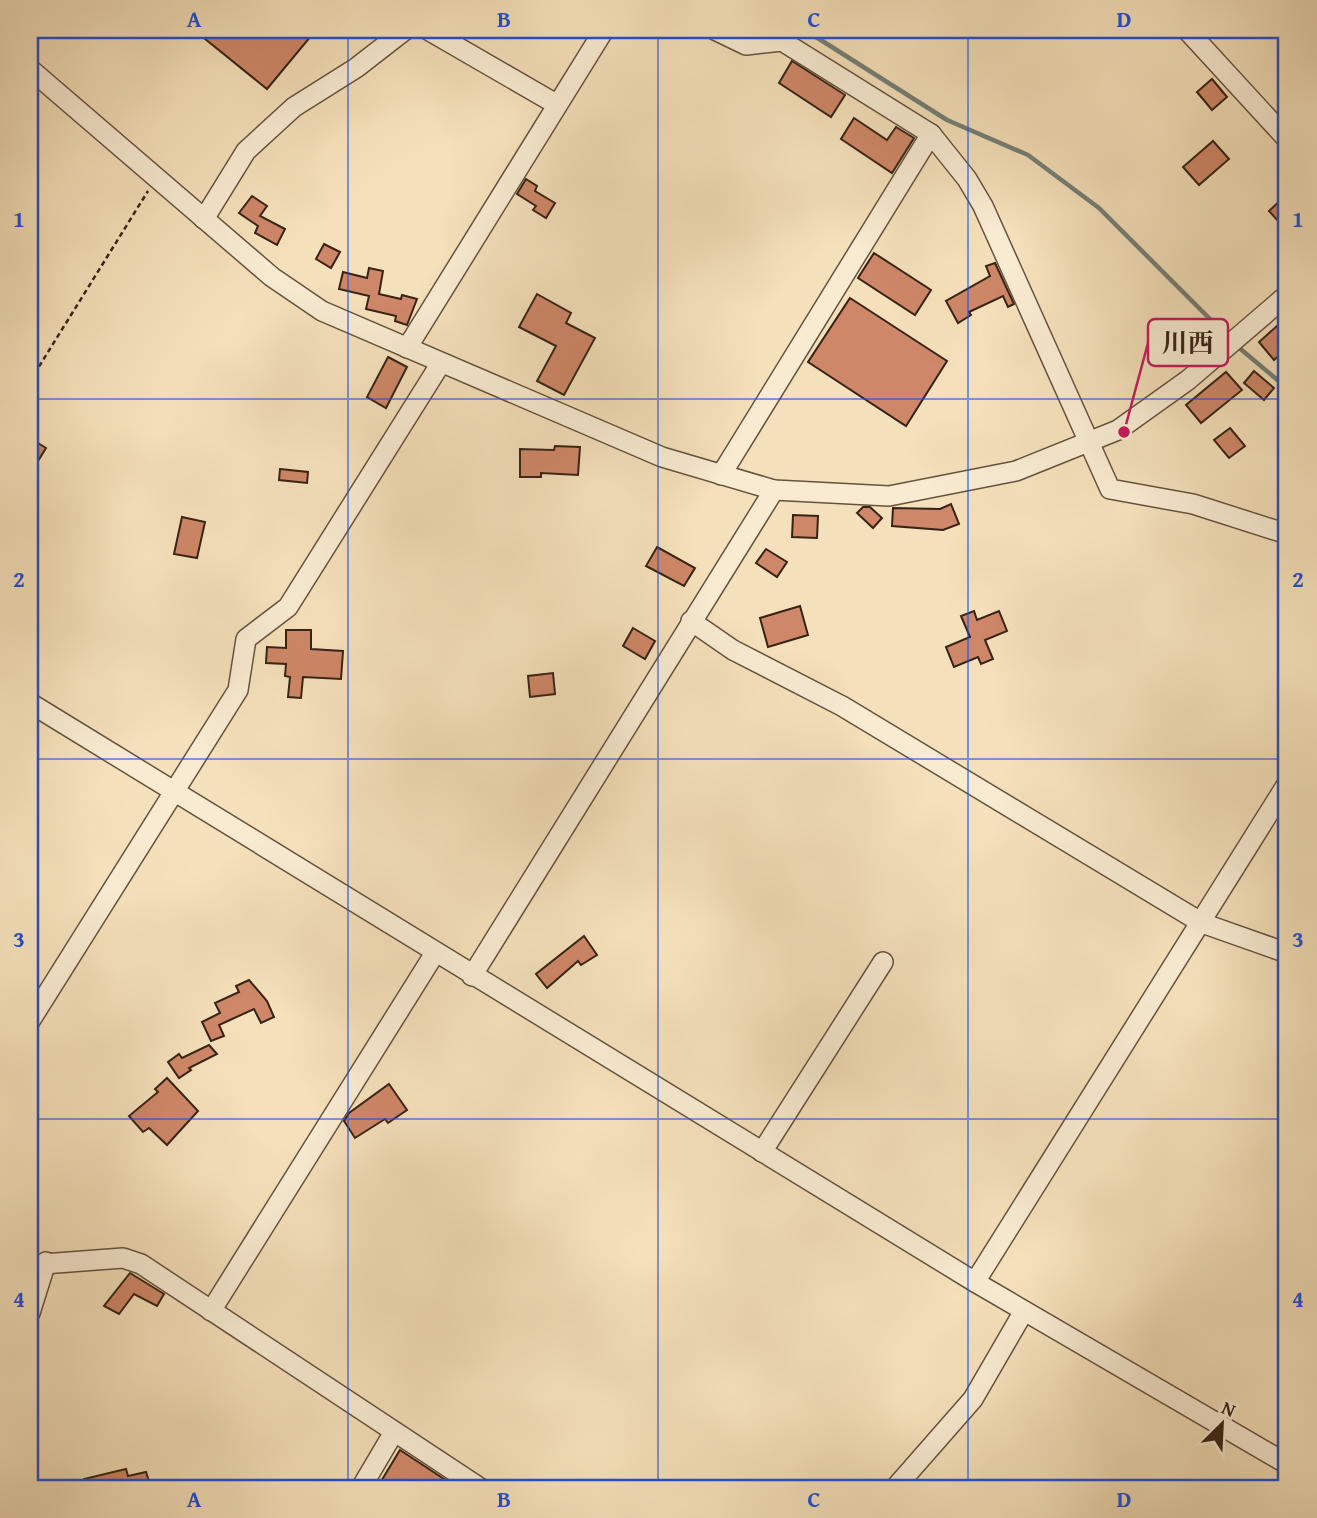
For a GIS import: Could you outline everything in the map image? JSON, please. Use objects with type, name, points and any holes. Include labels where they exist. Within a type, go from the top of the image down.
[{"type":"street","points":[[204,219],[246,150],[294,107],[356,68],[405,30]]},
{"type":"street","points":[[428,30],[556,104]]},
{"type":"street","points":[[407,348],[604,30]]},
{"type":"street","points":[[715,30],[746,45],[783,35],[931,134],[967,179],[983,206],[1110,489],[1193,504],[1287,534]]},
{"type":"street","points":[[1187,30],[1287,139]]},
{"type":"street","points":[[30,69],[272,277],[322,311],[662,457],[774,490],[889,496],[1016,471],[1118,430],[1188,380],[1287,295]]},
{"type":"street","points":[[721,475],[931,134]]},
{"type":"street","points":[[30,1021],[238,690],[246,639],[288,607],[441,363]]},
{"type":"street","points":[[472,976],[774,490]]},
{"type":"street","points":[[691,621],[733,650],[842,706],[1202,923],[1287,953]]},
{"type":"street","points":[[30,703],[975,1282],[1287,1464]]},
{"type":"street","points":[[975,1282],[1287,784]]},
{"type":"street","points":[[211,1311],[435,953]]},
{"type":"street","points":[[762,1153],[883,962]]},
{"type":"street","points":[[30,1313],[38,1263],[123,1258],[141,1264],[471,1486]]},
{"type":"street","points":[[895,1488],[972,1399],[1024,1311]]},
{"type":"street","points":[[361,1488],[394,1432]]},
{"type":"path","points":[[30,381],[156,180]]},
{"type":"building","points":[[194,30],[316,30],[267,89]]},
{"type":"building","points":[[792,61],[845,95],[831,117],[779,83]]},
{"type":"building","points":[[1212,79],[1227,97],[1212,110],[1197,92]]},
{"type":"building","points":[[854,118],[887,140],[896,127],[914,138],[892,173],[841,139]]},
{"type":"building","points":[[1213,141],[1229,159],[1199,185],[1183,167]]},
{"type":"building","points":[[526,179],[537,186],[535,191],[555,203],[546,218],[533,210],[536,206],[517,194]]},
{"type":"building","points":[[1287,194],[1287,231],[1269,211]]},
{"type":"building","points":[[252,196],[267,206],[260,216],[285,229],[277,245],[255,233],[258,226],[239,213]]},
{"type":"building","points":[[324,244],[340,252],[331,268],[316,259]]},
{"type":"building","points":[[874,253],[931,290],[915,315],[858,278]]},
{"type":"building","points":[[995,263],[1014,304],[1008,307],[1003,296],[969,312],[971,315],[958,323],[946,301],[990,276],[986,266]]},
{"type":"building","points":[[369,268],[383,271],[379,294],[417,299],[407,325],[395,321],[396,316],[366,309],[369,296],[339,289],[343,272],[367,278]]},
{"type":"building","points":[[537,294],[571,313],[566,323],[595,338],[564,395],[537,381],[556,346],[519,327]]},
{"type":"building","points":[[850,298],[947,361],[906,426],[808,362]]},
{"type":"building","points":[[1277,326],[1287,338],[1287,348],[1274,360],[1259,342]]},
{"type":"building","points":[[388,357],[407,367],[386,408],[367,397]]},
{"type":"building","points":[[1254,371],[1274,388],[1264,400],[1244,383]]},
{"type":"building","points":[[1226,372],[1242,390],[1201,423],[1186,405]]},
{"type":"building","points":[[1230,428],[1245,446],[1229,458],[1214,440]]},
{"type":"building","points":[[30,438],[46,448],[30,474]]},
{"type":"building","points":[[555,446],[580,447],[578,475],[541,473],[541,477],[520,477],[520,449],[554,450]]},
{"type":"building","points":[[280,469],[308,472],[307,483],[279,480]]},
{"type":"building","points":[[951,504],[959,524],[943,530],[892,526],[893,508],[940,509]]},
{"type":"building","points":[[863,507],[870,507],[882,518],[873,528],[857,513]]},
{"type":"building","points":[[793,515],[818,516],[817,538],[792,537]]},
{"type":"building","points":[[182,517],[205,522],[197,558],[174,554]]},
{"type":"building","points":[[657,547],[695,568],[684,586],[646,566]]},
{"type":"building","points":[[766,549],[787,562],[777,577],[756,563]]},
{"type":"building","points":[[800,606],[808,635],[768,647],[760,618]]},
{"type":"building","points":[[974,611],[977,620],[999,611],[1007,631],[985,640],[993,659],[981,664],[978,657],[954,667],[946,647],[970,637],[961,616]]},
{"type":"building","points":[[633,628],[655,641],[645,659],[623,646]]},
{"type":"building","points":[[286,630],[311,630],[311,649],[343,651],[341,679],[303,677],[301,698],[288,697],[290,677],[285,676],[286,664],[266,663],[267,647],[286,648]]},
{"type":"building","points":[[553,673],[555,694],[530,697],[528,676]]},
{"type":"building","points":[[584,936],[597,955],[581,965],[578,961],[547,988],[536,974]]},
{"type":"building","points":[[249,980],[267,1001],[274,1017],[261,1023],[254,1009],[219,1025],[224,1036],[211,1041],[202,1022],[220,1013],[215,1003],[239,992],[236,986]]},
{"type":"building","points":[[209,1045],[217,1054],[189,1068],[191,1070],[179,1078],[168,1062],[179,1054],[182,1058]]},
{"type":"building","points":[[167,1078],[198,1111],[167,1145],[149,1128],[143,1132],[129,1116],[158,1092],[155,1089]]},
{"type":"building","points":[[389,1084],[407,1110],[388,1123],[385,1119],[355,1138],[344,1121],[349,1113]]},
{"type":"building","points":[[130,1273],[164,1294],[157,1306],[134,1294],[119,1314],[104,1306]]},
{"type":"building","points":[[400,1450],[447,1481],[442,1488],[377,1488]]},
{"type":"building","points":[[126,1469],[128,1476],[146,1472],[151,1488],[84,1488],[84,1479]]},
{"type":"waterway","points":[[805,30],[947,120],[1028,155],[1099,208],[1228,337]]},
{"type":"waterway","points":[[1237,346],[1287,388]]},
{"type":"place","name":"川西","points":[[1124,432]]}]
